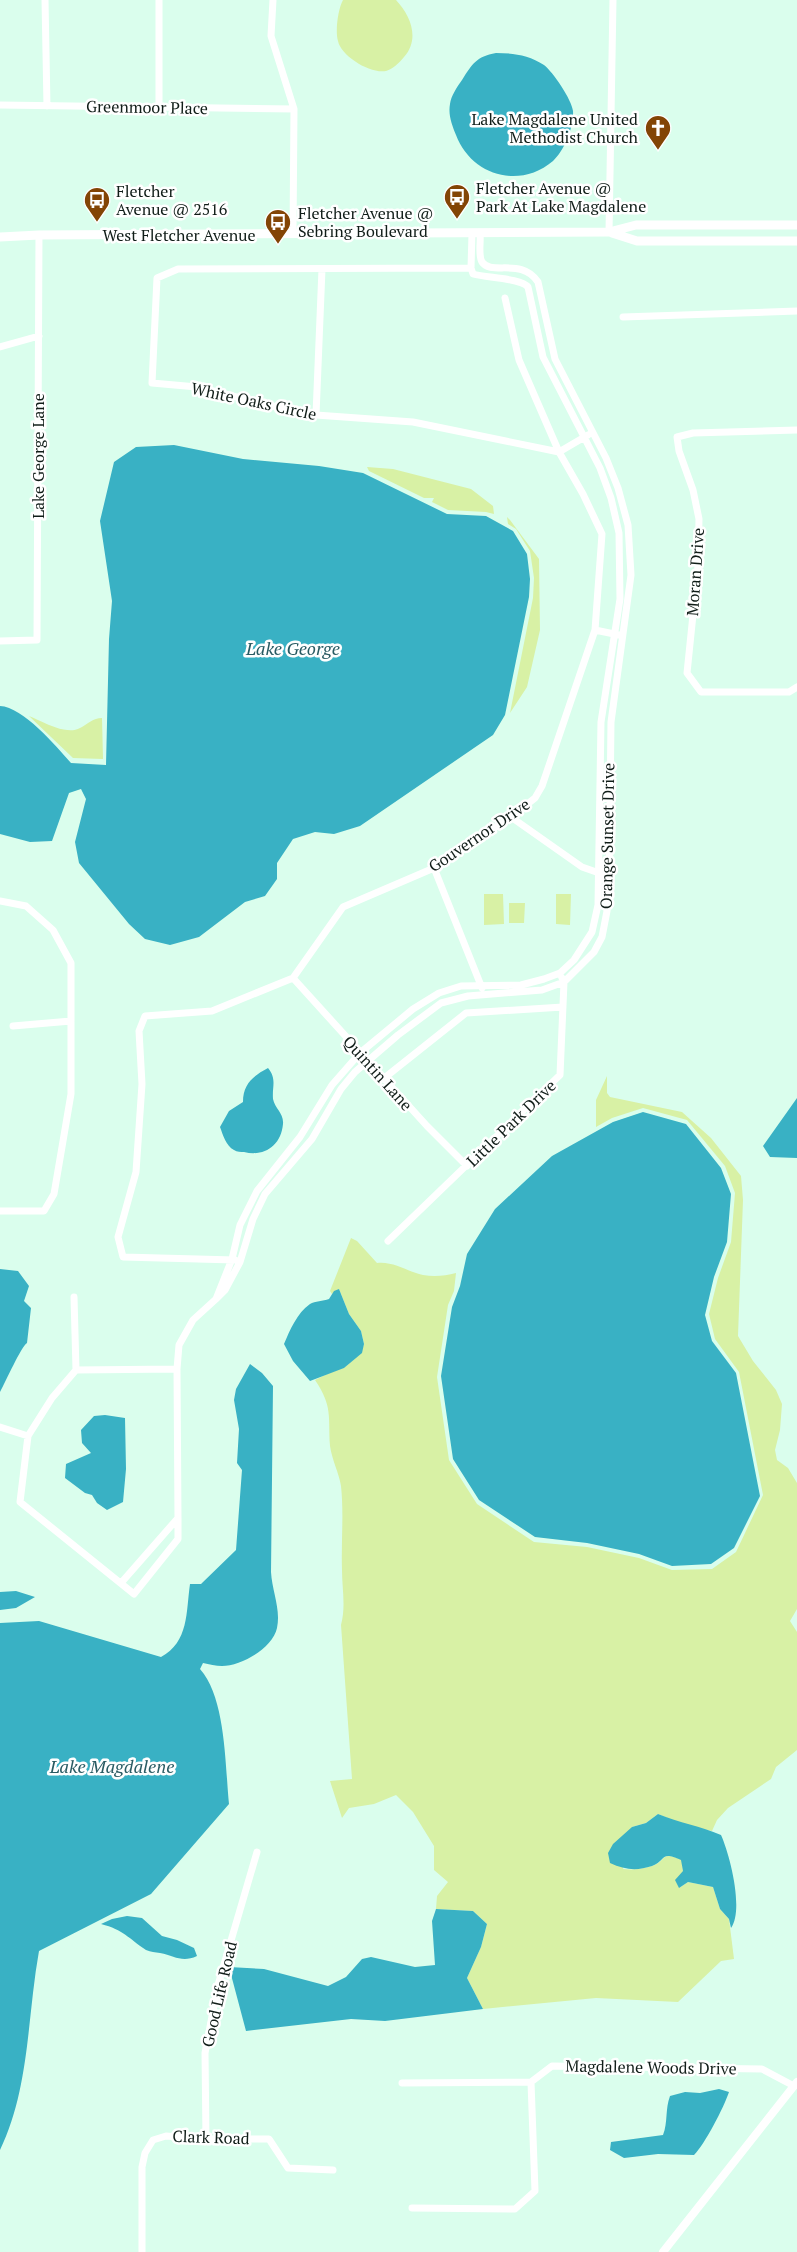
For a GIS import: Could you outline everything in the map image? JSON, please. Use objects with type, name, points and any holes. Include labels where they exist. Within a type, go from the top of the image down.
[{"type":"main road","name":"West Fletcher Avenue","points":[[0,237],[609,232],[636,225],[797,225]]},
{"type":"main road","name":"West Fletcher Avenue","points":[[609,232],[637,241],[797,241]]},
{"type":"street","points":[[45,0],[47,106]]},
{"type":"street","points":[[159,0],[159,107]]},
{"type":"street","points":[[273,0],[271,36],[294,109],[293,234]]},
{"type":"street","points":[[609,232],[613,0]]},
{"type":"street","name":"Greenmoor Place","points":[[0,105],[294,109]]},
{"type":"street","points":[[471,268],[476,234]]},
{"type":"street","name":"Orange Sunset Drive","points":[[121,1583],[134,1594],[178,1539],[177,1369],[179,1345],[193,1320],[225,1290],[240,1262],[252,1219],[265,1194],[312,1139],[341,1089],[367,1060],[441,1003],[483,994],[527,993],[564,982],[594,952],[602,937],[607,911],[609,874],[611,722],[632,575],[628,525],[618,488],[555,359],[538,282],[533,274],[518,267],[485,265],[481,258],[476,234]]},
{"type":"street","name":"Lake George Lane","points":[[0,641],[37,640],[39,236]]},
{"type":"street","name":"Orange Sunset Drive","points":[[216,1299],[232,1259],[240,1225],[257,1191],[300,1137],[332,1085],[360,1053],[413,1010],[439,993],[460,986],[521,984],[544,980],[560,973],[573,960],[592,932],[598,905],[601,722],[621,599],[619,533],[611,498],[600,468],[543,357],[528,287],[519,280],[488,278],[473,274],[471,268]]},
{"type":"street","name":"White Oaks Circle","points":[[471,268],[178,270],[156,278],[152,384],[197,387],[316,415],[413,422],[559,452]]},
{"type":"street","points":[[316,415],[322,269]]},
{"type":"street","name":"Gouvernor Drive","points":[[293,978],[344,907],[434,868],[511,817],[535,798],[542,786],[595,630],[602,534],[559,452],[519,360],[505,298]]},
{"type":"street","points":[[623,317],[797,311]]},
{"type":"street","points":[[0,348],[39,336]]},
{"type":"street","name":"Moran Drive","points":[[797,430],[693,433],[677,437],[699,519],[698,566],[687,674],[701,692],[789,692],[797,687]]},
{"type":"street","points":[[559,452],[592,433]]},
{"type":"street","points":[[595,630],[624,636]]},
{"type":"street","points":[[511,817],[582,867],[598,874],[609,874]]},
{"type":"street","points":[[434,868],[482,985],[483,994]]},
{"type":"street","points":[[0,901],[26,906],[53,930],[71,963],[71,1095],[54,1194],[44,1211],[0,1211]]},
{"type":"street","name":"Little Park Drive","points":[[388,1241],[560,1075],[564,982],[560,973]]},
{"type":"street","points":[[240,1262],[232,1259],[123,1257],[118,1237],[136,1172],[142,1084],[139,1031],[145,1016],[212,1011],[293,978]]},
{"type":"street","name":"Quintin Lane","points":[[293,978],[427,1126],[467,1166]]},
{"type":"street","points":[[383,1078],[466,1013],[562,1007]]},
{"type":"street","points":[[13,1026],[71,1021]]},
{"type":"street","points":[[74,1297],[76,1370],[52,1398],[28,1436],[20,1502],[121,1583],[178,1518]]},
{"type":"street","points":[[76,1370],[177,1369]]},
{"type":"street","points":[[0,1427],[28,1436]]},
{"type":"street","name":"Good Life Road","points":[[206,2139],[205,2053],[218,1985],[257,1852]]},
{"type":"street","name":"Magdalene Woods Drive","points":[[531,2082],[552,2066],[762,2069],[796,2084]]},
{"type":"street","points":[[402,2083],[531,2082],[535,2191],[515,2209],[412,2208]]},
{"type":"street","points":[[663,2252],[796,2084]]},
{"type":"street","name":"Clark Road","points":[[142,2252],[142,2167],[153,2140],[166,2136],[206,2139],[269,2139],[288,2168],[333,2170]]},
{"type":"green space","points":[[343,0],[396,0],[401,6],[412,28],[412,43],[396,66],[386,71],[372,70],[350,58],[340,47],[337,32],[338,14]]},
{"type":"green space","points":[[367,467],[393,469],[471,489],[493,506],[494,514],[448,510],[432,502],[434,498],[424,498],[369,471]]},
{"type":"green space","points":[[507,517],[539,559],[540,630],[527,687],[510,713],[533,598],[534,578],[530,551],[516,529],[508,524]]},
{"type":"green space","points":[[29,716],[54,727],[68,730],[80,728],[93,720],[102,718],[103,759],[73,758]]},
{"type":"green space","points":[[484,894],[503,894],[504,924],[484,925]]},
{"type":"green space","points":[[556,894],[571,894],[570,925],[556,924]]},
{"type":"green space","points":[[509,903],[525,903],[524,923],[509,923]]},
{"type":"green space","points":[[607,1076],[607,1093],[610,1097],[682,1112],[711,1138],[741,1176],[743,1200],[738,1336],[753,1361],[776,1390],[782,1404],[780,1430],[775,1450],[777,1460],[788,1468],[797,1483],[797,1609],[790,1621],[797,1632],[797,1750],[776,1767],[771,1779],[728,1808],[717,1820],[712,1831],[684,1825],[658,1814],[646,1823],[632,1827],[623,1869],[652,1866],[667,1856],[682,1860],[683,1871],[679,1888],[688,1882],[713,1887],[720,1909],[729,1919],[734,1959],[721,1961],[678,2002],[596,1998],[483,2009],[467,1978],[481,1947],[487,1924],[473,1911],[436,1909],[437,1896],[448,1882],[434,1870],[434,1846],[413,1812],[396,1795],[374,1804],[349,1808],[342,1818],[330,1781],[352,1779],[341,1625],[344,1604],[342,1507],[341,1486],[330,1446],[327,1405],[315,1380],[344,1368],[361,1353],[364,1344],[361,1331],[349,1314],[339,1289],[332,1294],[330,1291],[351,1238],[357,1241],[377,1263],[394,1265],[427,1276],[456,1273],[454,1291],[448,1305],[437,1377],[449,1460],[477,1504],[534,1542],[587,1547],[639,1558],[672,1570],[712,1569],[736,1552],[763,1495],[739,1372],[715,1339],[709,1314],[718,1278],[731,1242],[735,1193],[725,1166],[687,1120],[643,1108],[612,1118],[596,1127],[596,1100]]},
{"type":"water","points":[[496,53],[521,55],[544,65],[562,86],[572,106],[572,124],[561,151],[553,161],[540,170],[526,175],[497,174],[473,160],[463,149],[451,120],[452,98],[469,69],[479,59]]},
{"type":"water","name":"Lake George","points":[[174,445],[243,459],[319,466],[363,473],[447,514],[486,516],[513,531],[527,554],[530,579],[529,597],[505,715],[493,735],[360,826],[334,834],[315,832],[293,839],[277,863],[277,879],[265,896],[245,902],[199,937],[170,945],[145,939],[129,924],[79,863],[75,842],[86,799],[81,789],[69,793],[52,841],[30,842],[0,834],[0,706],[9,708],[29,720],[71,763],[106,765],[112,601],[100,521],[114,462],[136,447]]},
{"type":"water","points":[[268,1068],[273,1079],[273,1099],[283,1120],[282,1132],[275,1144],[265,1151],[251,1153],[236,1151],[227,1143],[220,1127],[229,1111],[243,1102],[245,1090],[250,1081]]},
{"type":"water","points":[[797,1098],[797,1158],[770,1157],[763,1146]]},
{"type":"water","points":[[643,1112],[686,1124],[721,1168],[731,1194],[727,1242],[714,1277],[705,1315],[712,1341],[736,1373],[760,1496],[734,1548],[711,1564],[672,1566],[639,1554],[587,1543],[535,1537],[479,1500],[453,1459],[441,1376],[452,1307],[460,1286],[467,1254],[495,1209],[552,1156],[613,1122]]},
{"type":"water","points":[[0,1269],[18,1271],[29,1286],[24,1301],[31,1308],[27,1343],[17,1357],[0,1392]]},
{"type":"water","points":[[339,1289],[349,1314],[361,1331],[364,1344],[362,1353],[344,1368],[310,1381],[293,1361],[284,1344],[294,1322],[305,1308],[312,1303],[329,1299],[334,1291]]},
{"type":"water","name":"Lake Magdalene","points":[[250,1364],[273,1386],[271,1572],[278,1621],[274,1635],[269,1642],[263,1649],[247,1659],[220,1666],[203,1663],[200,1669],[209,1682],[220,1714],[229,1804],[151,1894],[39,1951],[22,2077],[10,2126],[0,2150],[0,1623],[39,1621],[161,1657],[170,1651],[177,1643],[184,1625],[190,1584],[201,1584],[236,1550],[242,1470],[237,1463],[239,1429],[234,1400],[236,1389]]},
{"type":"water","points":[[94,1416],[125,1418],[126,1469],[123,1502],[107,1510],[97,1503],[92,1495],[85,1493],[65,1478],[66,1464],[91,1453],[82,1443],[81,1430]]},
{"type":"water","points":[[16,1591],[35,1597],[16,1608],[0,1610],[0,1592]]},
{"type":"water","points":[[658,1814],[721,1835],[732,1868],[736,1896],[735,1920],[731,1928],[729,1919],[720,1909],[713,1887],[688,1882],[679,1888],[675,1880],[683,1871],[681,1860],[666,1856],[656,1864],[641,1869],[626,1868],[610,1863],[608,1853],[613,1844],[632,1827],[646,1823]]},
{"type":"water","points":[[436,1909],[473,1911],[487,1924],[481,1947],[467,1978],[483,2009],[385,2021],[351,2019],[246,2031],[229,1967],[264,1969],[328,1986],[346,1977],[362,1959],[371,1957],[415,1967],[435,1965],[432,1921]]},
{"type":"water","points":[[127,1916],[142,1918],[162,1936],[194,1948],[197,1956],[183,1959],[148,1951],[121,1932],[101,1924]]},
{"type":"water","points":[[719,2089],[729,2092],[714,2125],[694,2155],[658,2154],[624,2158],[610,2150],[611,2142],[663,2135],[670,2096],[685,2092],[700,2093]]},
{"type":"place","name":"Lake Magdalene United Methodist Church","points":[[658,151]]},
{"type":"place","name":"Fletcher Avenue @ Park At Lake Magdalene","points":[[457,220]]},
{"type":"place","name":"Fletcher Avenue @ 2516","points":[[97,223]]},
{"type":"place","name":"Fletcher Avenue @ Sebring Boulevard","points":[[278,245]]}]
